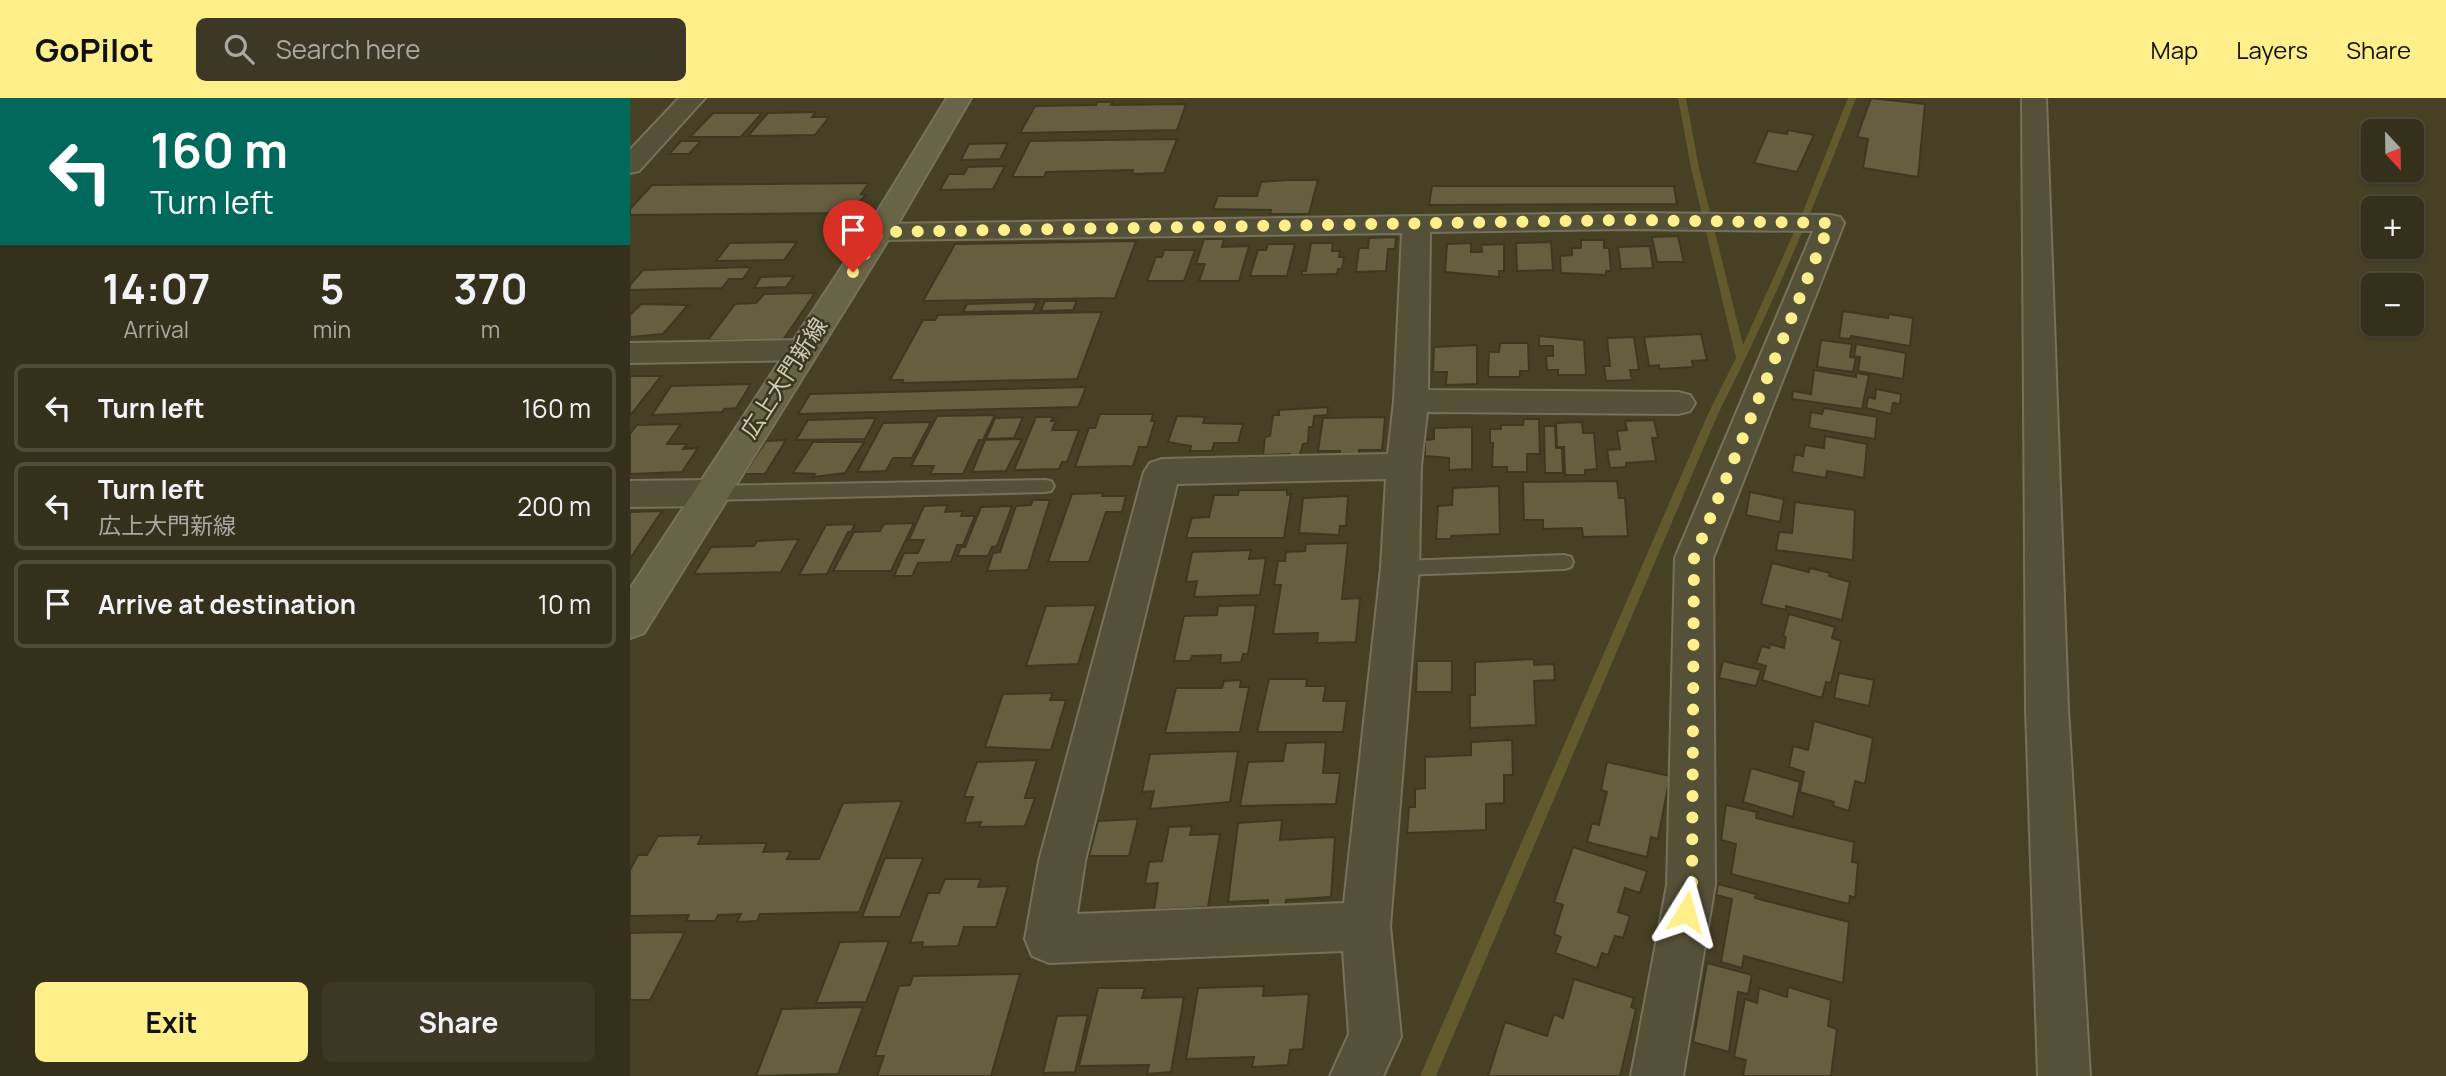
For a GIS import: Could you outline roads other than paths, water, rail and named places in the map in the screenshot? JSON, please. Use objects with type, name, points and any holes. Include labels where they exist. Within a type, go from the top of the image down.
[{"type":"main road","name":"広上大門新線","points":[[630,622],[879,232],[959,98]]},
{"type":"street","points":[[630,165],[693,98]]},
{"type":"street","points":[[2034,98],[2041,539],[2050,861],[2064,1076]]},
{"type":"street","points":[[630,127],[666,127]]},
{"type":"street","points":[[879,232],[1706,221],[1830,223],[1694,558],[1692,885],[1657,1076]]},
{"type":"street","points":[[1356,1076],[1376,1037],[1366,926],[1400,568],[1404,466],[1411,401],[1416,225]]},
{"type":"street","points":[[630,353],[802,350]]},
{"type":"street","points":[[1411,401],[1678,403]]},
{"type":"street","points":[[1366,926],[1049,939],[1062,861],[1162,472],[1404,466]]},
{"type":"street","points":[[630,494],[710,493]]},
{"type":"lane","points":[[710,493],[1045,486]]},
{"type":"lane","points":[[1400,568],[1564,562]]},
{"type":"waterway","points":[[1682,98],[1695,168],[1741,358]]},
{"type":"waterway","points":[[1741,358],[1787,258],[1852,98]]},
{"type":"waterway","points":[[1428,1076],[1713,414],[1741,358]]}]
